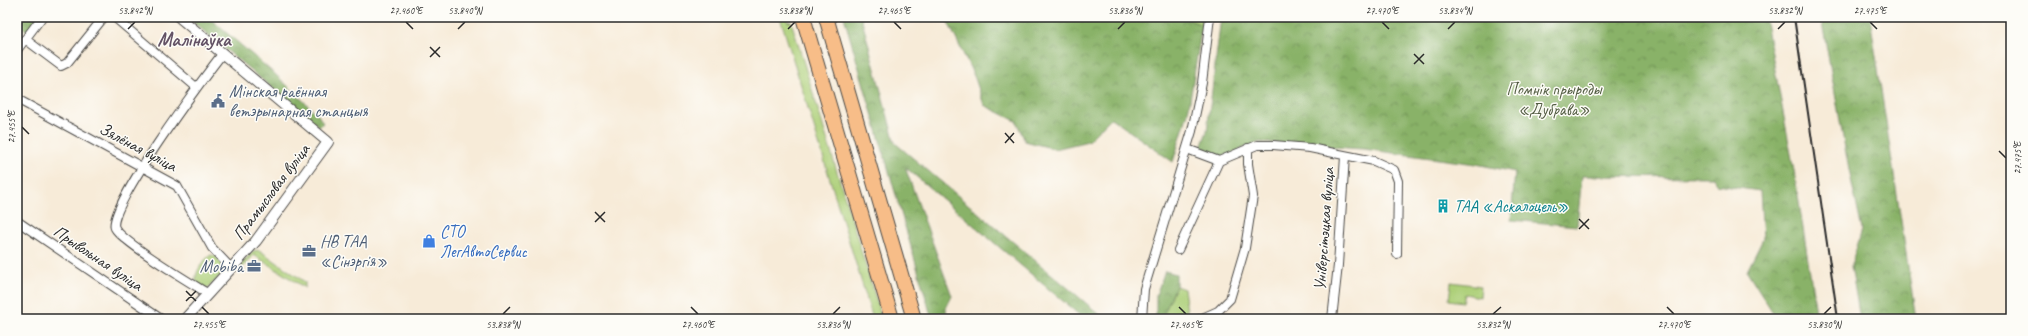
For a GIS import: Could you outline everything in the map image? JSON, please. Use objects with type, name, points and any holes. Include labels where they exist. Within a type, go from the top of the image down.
[{"type":"highway","points":[[803,17],[892,319]]},
{"type":"highway","points":[[826,17],[914,319]]},
{"type":"street","points":[[17,50],[42,17]]},
{"type":"street","points":[[25,39],[61,66],[67,63],[104,17]]},
{"type":"street","points":[[114,17],[196,87]]},
{"type":"street","points":[[179,17],[223,53],[196,87],[142,168],[118,212],[114,223],[116,229],[159,262],[208,293]]},
{"type":"street","points":[[1142,319],[1144,289],[1187,149],[1202,83],[1210,17]]},
{"type":"street","name":"Прамысловая вуліца","points":[[185,319],[256,241],[328,142],[223,53]]},
{"type":"street","name":"Зялёная вуліца","points":[[17,99],[142,168],[167,179],[178,186],[212,248],[232,269]]},
{"type":"street","points":[[1178,250],[1219,161],[1257,145],[1302,147],[1345,156]]},
{"type":"street","points":[[1200,319],[1218,311],[1230,299],[1244,248],[1253,196],[1248,164],[1248,148]]},
{"type":"street","points":[[1187,149],[1219,161]]},
{"type":"street","name":"Універсітэцкая вуліца","points":[[1332,319],[1338,265],[1345,156],[1374,161],[1394,170],[1398,182],[1397,254]]},
{"type":"street","name":"Прывольная вуліца","points":[[17,221],[161,319]]},
{"type":"green space","points":[[17,17],[38,17],[27,31],[17,22]]},
{"type":"green space","points":[[187,17],[208,17],[276,75],[318,115],[323,123],[319,127]]},
{"type":"green space","points":[[780,17],[786,17],[788,22],[791,21],[882,319],[873,319]]},
{"type":"green space","points":[[844,17],[861,17],[895,143],[1105,319],[1084,319],[905,167],[952,296],[946,308],[947,319],[932,319]]},
{"type":"green space","points":[[943,17],[1181,17],[1202,25],[1188,113],[1173,162],[1111,118],[1088,141],[1055,149],[1025,141],[1016,121],[984,105],[975,78],[948,22]]},
{"type":"green space","points":[[1181,17],[1202,17],[1202,25]]},
{"type":"green space","name":"Помнік прыроды «Дубрава»","points":[[1221,17],[1765,17],[1794,170],[1817,319],[1777,319],[1747,271],[1763,239],[1760,191],[1717,185],[1714,177],[1582,176],[1577,226],[1511,220],[1515,172],[1476,164],[1363,149],[1260,142],[1219,158],[1200,151],[1207,131]]},
{"type":"green space","points":[[1821,17],[1870,17],[1916,319],[1860,319],[1851,266],[1862,230],[1849,170]]},
{"type":"green space","points":[[259,250],[305,282],[305,288],[254,255],[239,271],[237,269],[253,251]]},
{"type":"green space","points":[[211,255],[216,256],[227,270],[205,289],[197,283],[196,276],[202,264]]},
{"type":"green space","points":[[1165,271],[1176,274],[1176,286],[1163,316],[1174,314],[1178,319],[1156,319],[1156,295]]},
{"type":"green space","points":[[1451,282],[1481,286],[1480,297],[1465,294],[1463,302],[1449,300]]},
{"type":"green space","points":[[1176,286],[1184,289],[1187,311],[1183,319],[1178,319],[1174,314],[1163,316]]},
{"type":"railway","points":[[1794,17],[1838,319]]},
{"type":"place","name":"Мінская раённая ветэрынарная станцыя","points":[[218,101]]},
{"type":"place","name":"ТАА «Аскалоцель»","points":[[1443,206]]},
{"type":"place","name":"СТО ЛегАвтоСервис","points":[[429,241]]},
{"type":"place","name":"НВ ТАА «Сінэргія»","points":[[309,251]]},
{"type":"place","name":"Mobiba","points":[[254,266]]},
{"type":"district","name":"Малінаўка","points":[[194,40]]}]
